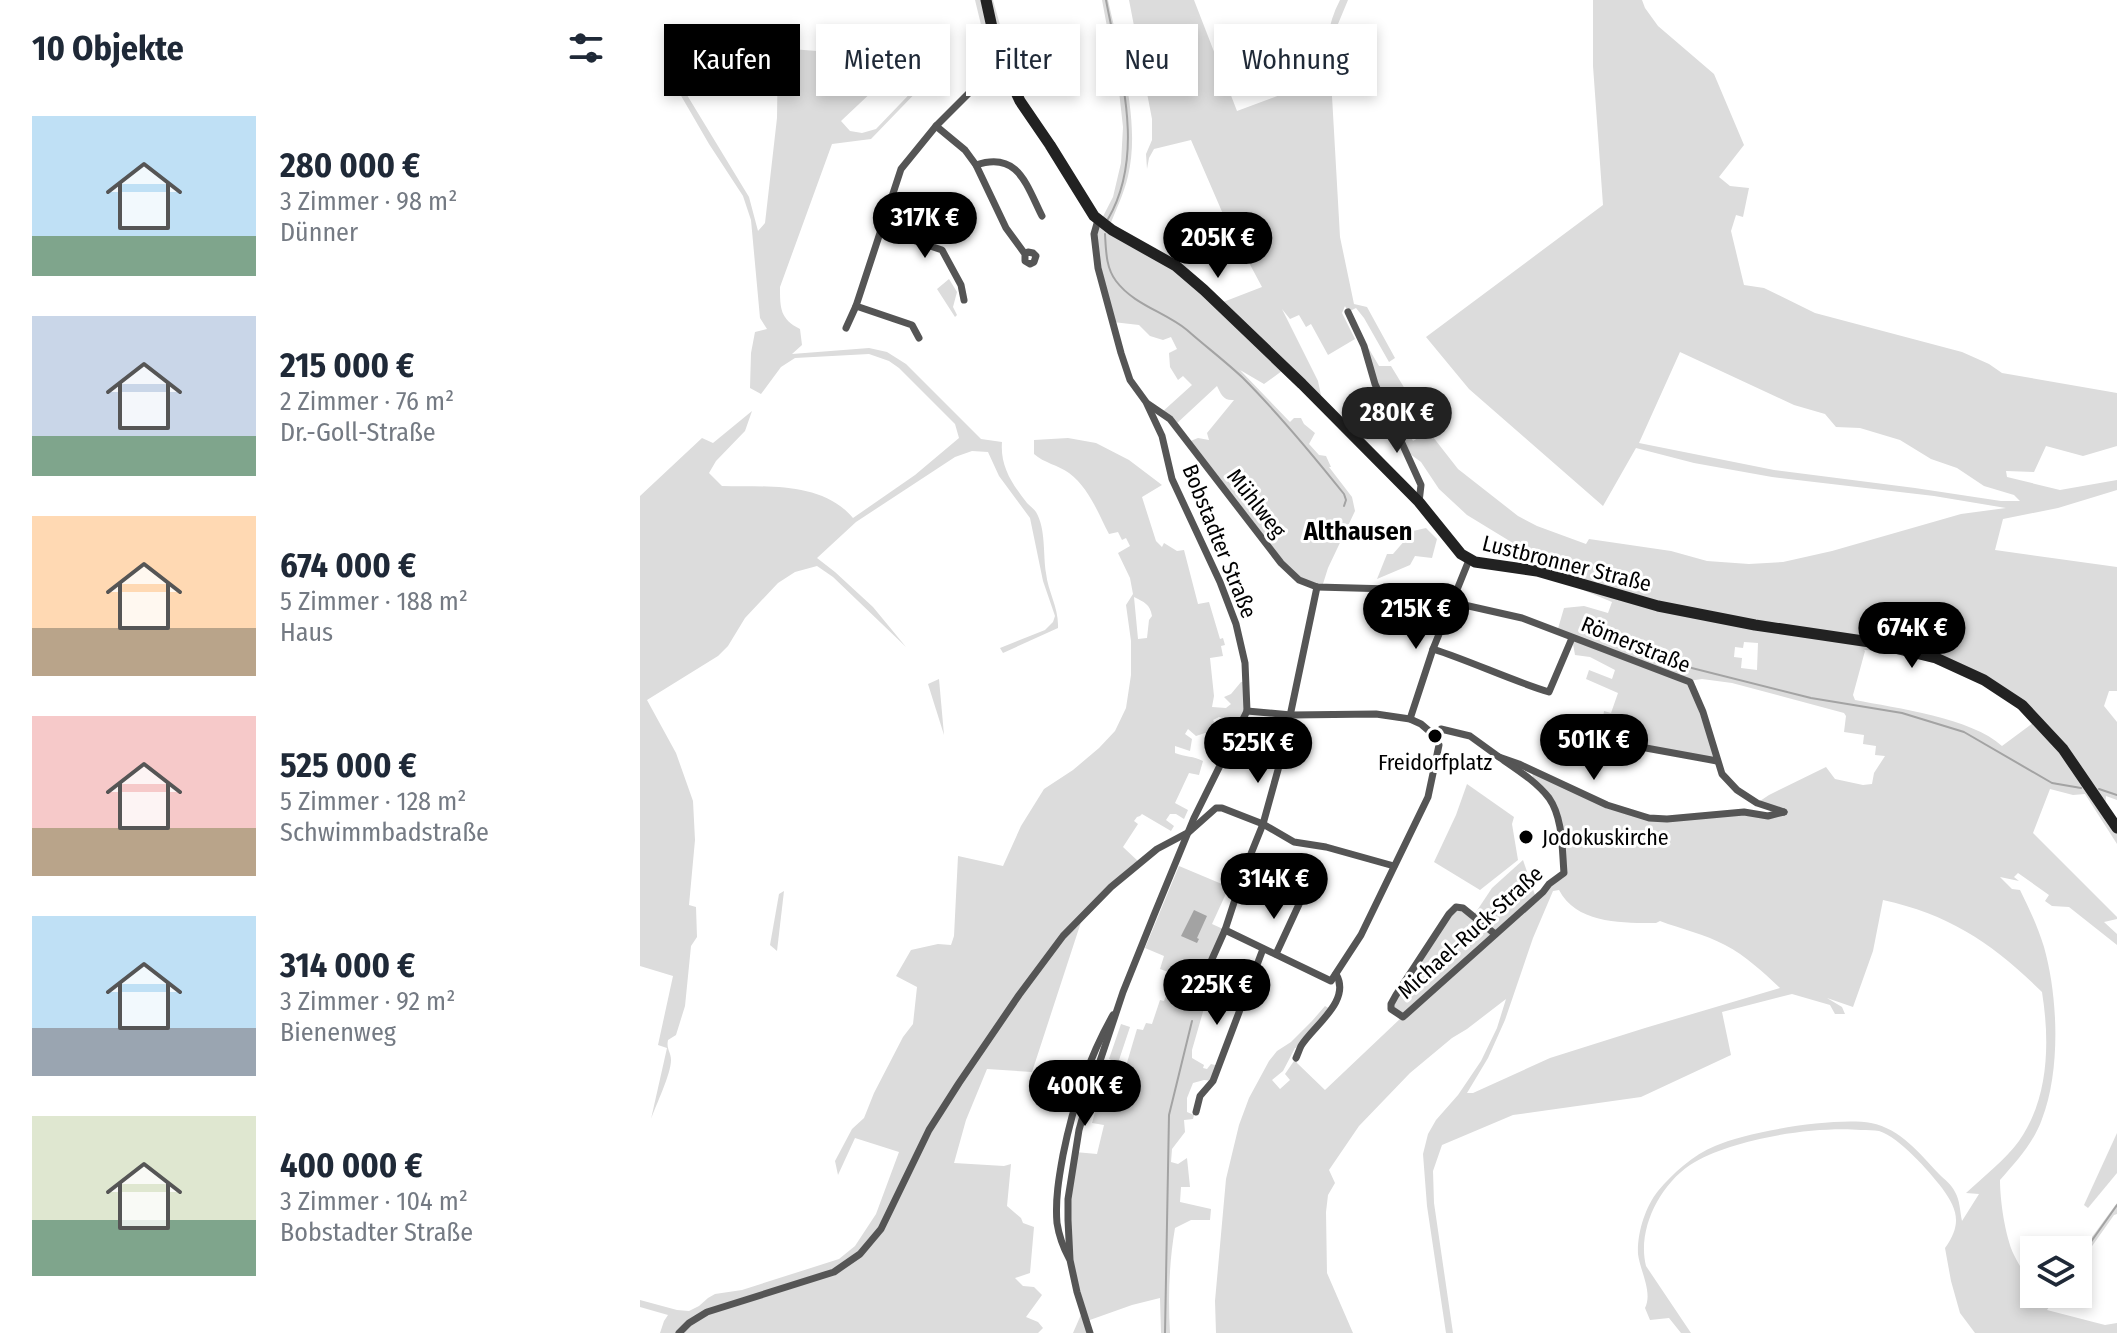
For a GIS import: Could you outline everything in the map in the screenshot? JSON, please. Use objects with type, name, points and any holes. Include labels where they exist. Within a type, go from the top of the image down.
[{"type":"street","points":[[986,0],[991,24]]},
{"type":"street","points":[[846,328],[901,169],[936,126],[966,96]]},
{"type":"street","points":[[1018,96],[1098,220]]},
{"type":"street","points":[[936,126],[965,150],[976,165],[1006,228],[1025,254]]},
{"type":"street","points":[[976,165],[990,161],[1015,168],[1042,216]]},
{"type":"street","name":"Lustbronner Straße","points":[[1098,220],[1188,276],[1302,384],[1419,502],[1469,560],[1537,571],[1658,606],[1755,625],[1870,642],[1936,658],[1984,680],[2022,705],[2063,749],[2117,828]]},
{"type":"street","name":"Bobstadter Straße","points":[[1090,1333],[1070,1260],[1068,1199],[1079,1130],[1120,1002],[1189,832],[1247,711],[1245,663],[1236,624],[1172,479],[1162,436],[1146,402],[1130,380],[1101,284],[1094,234],[1098,220]]},
{"type":"street","points":[[880,229],[942,250],[961,285],[964,300]]},
{"type":"street","points":[[856,306],[912,325],[919,338]]},
{"type":"street","points":[[1348,312],[1364,346],[1375,384],[1421,485],[1419,502]]},
{"type":"street","name":"Mühlweg","points":[[1146,402],[1170,419],[1286,569],[1299,580],[1317,587]]},
{"type":"street","points":[[1410,719],[1433,649],[1469,560]]},
{"type":"street","points":[[1200,986],[1225,930],[1263,824],[1291,715],[1317,587],[1454,593]]},
{"type":"street","name":"Römerstraße","points":[[1451,602],[1522,618],[1690,682],[1703,712],[1722,774],[1737,790],[1757,803],[1784,812]]},
{"type":"street","points":[[1433,649],[1549,692],[1572,638]]},
{"type":"street","points":[[1247,711],[1291,715],[1376,714],[1410,719],[1435,736],[1439,745],[1428,797],[1361,935],[1334,977]]},
{"type":"street","name":"Michael-Ruck-Straße","points":[[1435,736],[1441,729],[1470,736],[1534,782],[1551,801],[1560,829],[1564,873],[1403,1017],[1391,1009],[1391,1004],[1456,907],[1463,908],[1495,934]]},
{"type":"street","points":[[1582,740],[1613,742],[1717,761]]},
{"type":"street","name":"Michael-Ruck-Straße","points":[[1499,757],[1607,805],[1649,818],[1744,812],[1768,816],[1784,812]]},
{"type":"street","points":[[679,1333],[707,1312],[834,1272],[860,1254],[881,1229],[929,1130],[959,1083],[1063,936],[1111,887],[1157,849],[1189,832],[1216,808],[1263,824],[1294,842],[1326,847],[1394,866]]},
{"type":"street","points":[[1276,954],[1301,900]]},
{"type":"street","points":[[1225,930],[1263,949],[1339,978],[1339,993],[1332,1010],[1300,1047],[1296,1058]]},
{"type":"street","points":[[1196,1112],[1200,1096],[1213,1081],[1263,949]]},
{"type":"shaded area","points":[[975,0],[993,0],[1000,24],[981,24]]},
{"type":"shaded area","points":[[1102,0],[1108,0],[1114,24],[1106,24]]},
{"type":"shaded area","points":[[1129,0],[1194,0],[1214,52],[1214,96],[1231,96],[1237,111],[1277,96],[1332,96],[1340,237],[1354,304],[1367,307],[1395,358],[1389,362],[1356,308],[1348,312],[1345,306],[1342,313],[1355,339],[1328,355],[1311,324],[1306,327],[1299,315],[1290,319],[1282,309],[1318,381],[1323,405],[1286,368],[1264,384],[1240,370],[1290,422],[1301,418],[1315,433],[1309,444],[1319,455],[1326,456],[1329,467],[1352,497],[1355,511],[1322,587],[1291,574],[1188,442],[1198,438],[1209,440],[1207,433],[1234,400],[1225,398],[1217,386],[1175,425],[1161,413],[1192,385],[1183,376],[1178,380],[1170,367],[1169,353],[1177,349],[1171,337],[1163,340],[1150,336],[1139,325],[1113,322],[1094,234],[1113,197],[1121,163],[1123,127],[1120,96],[1128,96],[1132,133],[1128,176],[1109,228],[1178,265],[1218,304],[1262,287],[1223,214],[1191,140],[1154,149],[1147,169],[1146,154],[1152,140],[1148,96],[1198,96],[1198,24],[1134,24]]},
{"type":"shaded area","points":[[1340,0],[1348,0],[1338,24],[1330,24]]},
{"type":"shaded area","points":[[1593,0],[1642,0],[1658,26],[1714,74],[1744,145],[1719,177],[1730,186],[1749,188],[1743,217],[1736,215],[1731,231],[1744,285],[1764,288],[1815,313],[1962,352],[2002,373],[2117,393],[2117,446],[2083,456],[2046,446],[2034,472],[2006,471],[2007,477],[2060,490],[2117,480],[2117,490],[2058,508],[2003,519],[1995,550],[2117,567],[2117,691],[2109,691],[2104,706],[2117,722],[2117,800],[2106,796],[2105,810],[2117,828],[2117,844],[2085,794],[2073,795],[2050,789],[2033,833],[2117,917],[2104,922],[2117,934],[2117,945],[2069,907],[2052,906],[2045,901],[2049,895],[2018,873],[2014,877],[2019,881],[2000,877],[2012,889],[2020,890],[2042,940],[2055,1010],[2055,1056],[2048,1100],[2039,1127],[2000,1180],[2008,1238],[2020,1265],[2020,1308],[2048,1308],[2047,1310],[2105,1325],[2117,1323],[2117,1333],[1975,1333],[1960,1313],[1951,1281],[1945,1248],[1954,1232],[1956,1217],[1947,1196],[1913,1155],[1887,1134],[1875,1130],[1842,1129],[1796,1132],[1749,1141],[1707,1156],[1679,1174],[1653,1210],[1644,1252],[1646,1266],[1691,1333],[1681,1333],[1669,1318],[1650,1320],[1645,1308],[1647,1288],[1638,1254],[1643,1221],[1653,1197],[1699,1154],[1730,1140],[1792,1127],[1836,1122],[1871,1123],[1900,1136],[1954,1189],[1962,1221],[1979,1194],[1966,1193],[2008,1154],[2029,1124],[2042,1088],[2045,1069],[2046,1030],[2042,992],[2006,959],[1970,934],[1930,914],[1883,900],[1873,951],[1853,1007],[1827,998],[1842,1007],[1845,1014],[1835,1014],[1830,1005],[1792,994],[1722,1012],[1731,1055],[1641,1097],[1513,1115],[1442,1145],[1433,1171],[1434,1203],[1453,1333],[1446,1333],[1427,1206],[1423,1154],[1428,1134],[1436,1120],[1481,1061],[1497,1028],[1506,999],[1410,1073],[1359,1126],[1329,1170],[1335,1183],[1328,1195],[1326,1212],[1327,1273],[1353,1333],[1216,1333],[1215,1301],[1226,1179],[1239,1125],[1249,1098],[1269,1061],[1325,1006],[1332,1010],[1300,1047],[1295,1048],[1283,1071],[1272,1080],[1280,1089],[1290,1080],[1285,1074],[1296,1058],[1297,1063],[1325,1090],[1402,1017],[1391,1004],[1456,907],[1495,934],[1564,873],[1560,829],[1551,801],[1534,782],[1531,769],[1607,805],[1648,818],[1714,814],[1768,816],[1783,812],[1757,803],[1826,767],[1835,779],[1872,784],[1874,773],[1885,756],[1875,755],[1876,746],[1863,744],[1864,735],[1844,732],[1844,713],[1732,683],[1702,679],[1688,681],[1717,761],[1605,741],[1601,732],[1604,711],[1611,713],[1618,693],[1586,679],[1589,670],[1612,679],[1615,670],[1590,657],[1575,655],[1572,638],[1557,632],[1564,608],[1584,606],[1608,613],[1612,602],[1537,571],[1546,568],[1526,551],[1467,515],[1439,489],[1421,462],[1406,451],[1375,384],[1364,346],[1379,366],[1391,366],[1419,412],[1402,421],[1413,441],[1425,434],[1433,437],[1458,469],[1518,516],[1586,544],[1589,539],[1671,551],[1707,561],[1749,564],[1783,562],[1961,514],[2006,508],[1934,496],[1772,477],[1694,463],[1636,448],[1603,506],[1469,389],[1426,337],[1603,205],[1593,66]],"holes":[[[1680,352],[1794,405],[1825,414],[1836,427],[1860,428],[1900,440],[1931,459],[1957,468],[1984,486],[2014,495],[2020,501],[1774,470],[1639,443]],[[1744,642],[1758,643],[1757,670],[1741,668],[1742,658],[1734,657],[1735,647],[1743,648]],[[1864,650],[1914,658],[1970,677],[2003,697],[2033,723],[2002,746],[1989,736],[1953,721],[1855,700],[1853,695]],[[1559,890],[1577,910],[1589,915],[1615,922],[1660,921],[1717,941],[1747,959],[1780,988],[1550,1058],[1467,1093],[1488,1058],[1505,1020],[1553,891]]]},
{"type":"shaded area","points":[[800,50],[816,51],[816,96],[868,96],[841,121],[850,131],[862,133],[876,129],[908,96],[913,96],[871,139],[832,144],[780,287],[782,312],[788,321],[800,329],[802,345],[792,354],[869,348],[887,352],[906,364],[981,439],[1002,442],[1008,474],[1039,519],[1047,580],[1058,628],[1003,653],[1000,648],[1045,630],[1055,616],[1043,581],[1030,518],[999,476],[988,452],[972,451],[955,457],[856,522],[817,558],[873,607],[906,647],[833,577],[817,566],[795,572],[778,583],[745,618],[718,656],[647,700],[676,753],[693,801],[695,840],[689,905],[696,907],[697,937],[691,946],[685,1006],[676,1035],[668,1040],[669,1073],[651,1119],[667,1048],[658,1045],[673,976],[640,966],[640,496],[702,438],[713,443],[752,411],[745,431],[716,461],[709,473],[722,486],[792,488],[809,492],[840,506],[853,518],[915,475],[959,438],[955,424],[899,368],[869,354],[795,358],[781,367],[761,394],[750,388],[755,332],[767,329],[760,318],[751,220],[743,196],[681,96],[688,96],[749,197],[758,231],[765,223],[777,96],[800,96]]},
{"type":"shaded area","points":[[949,279],[957,292],[953,307],[955,317],[937,289]]},
{"type":"shaded area","points":[[1068,438],[1096,443],[1129,460],[1162,485],[1142,497],[1156,541],[1162,547],[1164,543],[1177,551],[1184,550],[1198,604],[1209,602],[1220,639],[1223,638],[1225,645],[1221,646],[1223,656],[1210,658],[1214,696],[1212,707],[1226,708],[1231,704],[1224,697],[1246,681],[1247,711],[1241,724],[1219,717],[1213,720],[1216,725],[1229,729],[1227,737],[1208,732],[1196,736],[1188,729],[1185,734],[1192,739],[1190,751],[1175,746],[1175,753],[1203,761],[1199,775],[1189,773],[1175,803],[1188,810],[1184,819],[1170,814],[1166,820],[1174,826],[1171,831],[1142,814],[1134,821],[1138,824],[1123,847],[1140,863],[1083,916],[1032,1072],[987,1069],[966,1120],[954,1163],[1011,1164],[1007,1206],[1023,1223],[1034,1227],[1030,1273],[1015,1278],[1023,1286],[1034,1287],[1042,1295],[1026,1317],[1043,1328],[1038,1333],[660,1333],[668,1315],[640,1307],[640,1300],[689,1311],[715,1294],[742,1290],[839,1259],[855,1246],[876,1214],[899,1152],[855,1138],[838,1175],[835,1161],[852,1129],[864,1118],[903,1037],[913,1024],[917,987],[896,976],[911,950],[938,944],[951,945],[958,856],[1003,866],[1021,826],[1044,789],[1099,748],[1115,731],[1126,708],[1131,675],[1131,641],[1126,605],[1133,594],[1130,578],[1118,553],[1130,546],[1118,532],[1109,534],[1092,501],[1076,479],[1034,454],[1034,440]],"holes":[[[1134,597],[1146,604],[1151,612],[1147,638],[1138,639]]]},
{"type":"shaded area","points":[[1426,528],[1437,539],[1432,558],[1415,556],[1410,565],[1377,579],[1387,554],[1393,554],[1413,531]]},
{"type":"shaded area","points":[[939,679],[944,735],[928,684]]},
{"type":"shaded area","points":[[1467,784],[1514,817],[1512,824],[1518,860],[1480,890],[1434,862]]},
{"type":"shaded area","points":[[1523,860],[1535,895],[1495,932],[1474,915],[1492,888]]},
{"type":"shaded area","points":[[1179,866],[1229,887],[1212,924],[1223,929],[1198,983],[1160,969],[1164,956],[1145,948]]},
{"type":"shaded area","points":[[784,891],[777,951],[770,945],[779,894]]},
{"type":"shaded area","points":[[1194,910],[1207,916],[1197,943],[1181,936]]},
{"type":"shaded area","points":[[1170,985],[1196,994],[1200,986],[1209,991],[1192,1058],[1204,1065],[1203,1068],[1207,1069],[1211,1064],[1219,1066],[1213,1081],[1193,1083],[1187,1098],[1187,1112],[1194,1115],[1193,1119],[1184,1120],[1185,1132],[1172,1149],[1171,1162],[1178,1164],[1187,1158],[1190,1187],[1181,1187],[1180,1202],[1211,1209],[1210,1220],[1191,1220],[1175,1228],[1171,1254],[1170,1333],[1161,1333],[1160,1298],[1087,1321],[1090,1333],[1073,1333],[1083,1310],[1077,1292],[1068,1220],[1075,1152],[1097,1154],[1104,1125],[1092,1123],[1101,1090],[1118,1093],[1137,1029],[1143,1030],[1146,1023],[1152,1024],[1160,1000],[1164,1001]]},
{"type":"shaded area","points":[[1121,1024],[1130,1027],[1118,1063],[1109,1059]]},
{"type":"shaded area","points":[[2117,1133],[2117,1173],[2088,1208],[2084,1205]]},
{"type":"shaded area","points":[[2117,1203],[2117,1214],[2092,1246],[2092,1237]]},
{"type":"waterway","points":[[1106,0],[1123,82],[1128,139],[1120,193],[1108,219]]},
{"type":"waterway","points":[[1105,234],[1108,265],[1123,289],[1187,330],[1243,378],[1295,434],[1344,494],[1344,506]]},
{"type":"waterway","points":[[1656,659],[1811,698],[1902,713],[1964,732],[2052,783],[2081,788]]},
{"type":"waterway","points":[[2099,789],[2117,795]]},
{"type":"waterway","points":[[1165,1333],[1169,1115],[1192,1021]]},
{"type":"waterway","points":[[2092,1240],[2117,1205]]},
{"type":"place","name":"Freidorfplatz","points":[[1435,736]]},
{"type":"place","name":"Jodokuskirche","points":[[1526,837]]},
{"type":"district","name":"Althausen","points":[[1358,531]]}]
